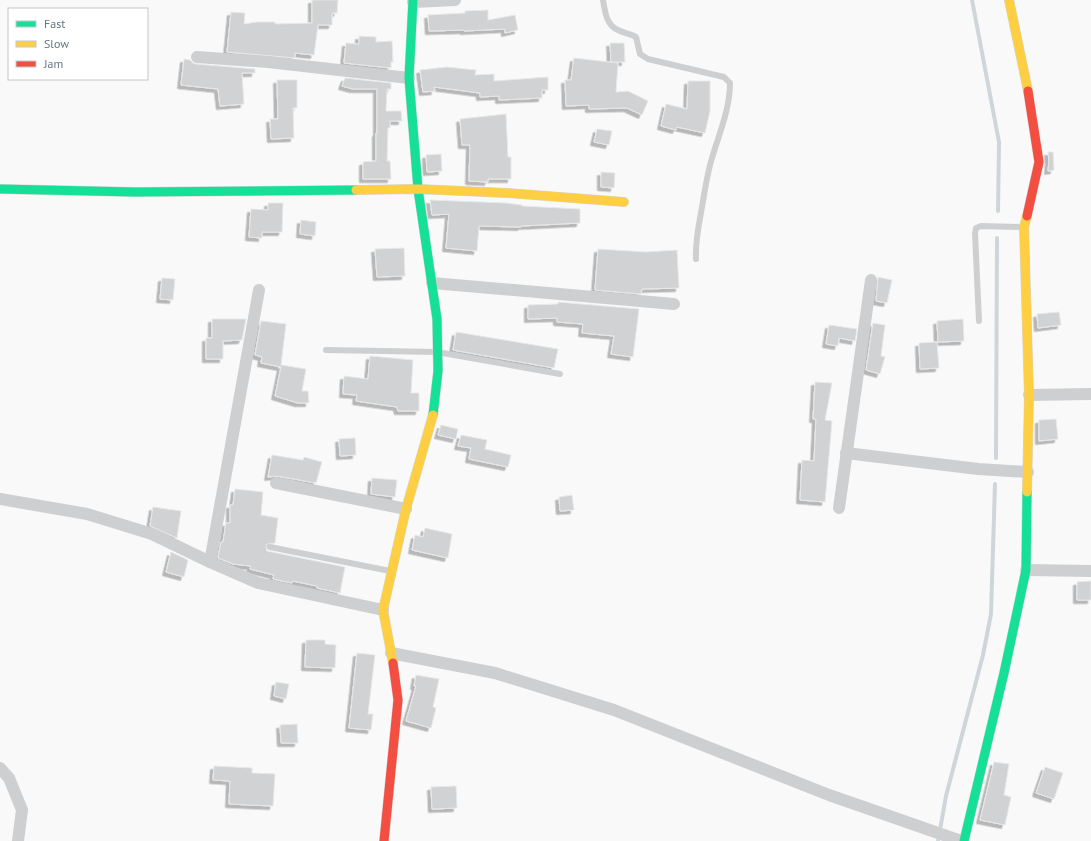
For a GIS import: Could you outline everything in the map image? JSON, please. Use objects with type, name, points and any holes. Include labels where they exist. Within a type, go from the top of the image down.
[{"type":"street","points":[[384,841],[398,700],[396,678],[383,610],[406,509],[433,415],[438,370],[437,319],[418,189],[409,78],[413,1],[455,0]]},
{"type":"street","points":[[391,653],[496,673],[614,710],[830,795],[963,841],[1004,673],[1026,570],[1029,395],[1024,226],[1039,162],[1029,95],[1009,0]]},
{"type":"street","points":[[197,57],[268,62],[409,78]]},
{"type":"street","points":[[0,189],[135,192],[418,189],[507,193],[624,202]]},
{"type":"street","points":[[839,508],[871,280]]},
{"type":"street","points":[[432,283],[674,304]]},
{"type":"street","points":[[210,562],[259,290]]},
{"type":"street","points":[[1029,395],[1091,394]]},
{"type":"street","points":[[846,453],[978,469],[1028,472]]},
{"type":"street","points":[[276,483],[406,509]]},
{"type":"street","points":[[0,499],[87,514],[152,534],[258,583],[383,610]]},
{"type":"street","points":[[1026,570],[1091,571]]},
{"type":"street","points":[[0,768],[9,778],[22,810],[18,841]]},
{"type":"lane","points":[[603,0],[605,14],[609,23],[618,30],[636,37],[640,54],[648,59],[724,77],[730,83],[730,93],[726,110],[709,169],[696,247],[696,258]]},
{"type":"lane","points":[[979,320],[976,228],[981,226],[1024,226]]},
{"type":"lane","points":[[326,350],[438,352],[560,374]]},
{"type":"lane","points":[[270,547],[392,572]]},
{"type":"building","points":[[312,0],[338,0],[337,13],[332,13],[332,25],[318,25],[314,55],[295,53],[295,58],[227,52],[231,12],[245,13],[244,24],[257,22],[275,22],[275,24],[312,23]]},
{"type":"building","points":[[488,10],[488,20],[515,15],[518,30],[505,33],[505,29],[429,31],[428,15]]},
{"type":"building","points":[[359,36],[376,37],[376,42],[392,41],[393,62],[391,62],[391,68],[344,63],[346,43],[359,44]]},
{"type":"building","points":[[610,43],[624,43],[625,62],[611,62]]},
{"type":"building","points":[[574,58],[618,63],[616,92],[628,91],[648,101],[642,115],[627,108],[589,109],[589,105],[566,106],[565,80],[571,80]]},
{"type":"building","points":[[184,59],[190,60],[196,64],[255,69],[255,73],[242,73],[244,104],[220,106],[218,89],[181,85]]},
{"type":"building","points":[[447,67],[476,70],[475,75],[494,74],[494,81],[548,77],[548,90],[542,90],[542,98],[499,100],[499,96],[480,97],[480,93],[434,87],[435,91],[423,92],[420,70]]},
{"type":"building","points":[[345,78],[391,83],[391,89],[387,89],[386,111],[401,111],[402,121],[390,121],[390,128],[388,128],[387,161],[390,161],[391,179],[363,179],[363,162],[376,161],[377,89],[353,89],[342,86]]},
{"type":"building","points":[[277,80],[297,80],[297,108],[293,108],[294,138],[271,139],[270,119],[278,119]]},
{"type":"building","points":[[688,81],[710,81],[710,111],[705,133],[677,127],[676,130],[661,126],[666,104],[687,109]]},
{"type":"building","points":[[506,114],[508,157],[511,157],[511,179],[488,179],[488,182],[469,181],[470,145],[462,145],[460,119]]},
{"type":"building","points":[[597,129],[612,131],[609,145],[594,142]]},
{"type":"building","points":[[1048,152],[1053,152],[1054,170],[1048,171],[1049,161]]},
{"type":"building","points":[[441,154],[442,171],[427,172],[426,155]]},
{"type":"building","points":[[601,172],[615,173],[614,188],[601,187]]},
{"type":"building","points":[[430,200],[506,203],[522,206],[580,209],[580,223],[521,227],[479,226],[477,251],[446,248],[449,214],[432,215]]},
{"type":"building","points":[[268,203],[283,203],[282,232],[262,232],[262,238],[249,237],[251,209],[268,210]]},
{"type":"building","points":[[301,220],[316,222],[315,236],[300,234]]},
{"type":"building","points":[[404,248],[405,276],[377,277],[375,249]]},
{"type":"building","points":[[598,249],[646,252],[677,250],[679,288],[642,289],[641,294],[595,290]]},
{"type":"building","points":[[878,277],[892,280],[887,303],[876,301]]},
{"type":"building","points":[[162,278],[175,279],[173,300],[160,299]]},
{"type":"building","points":[[558,302],[639,309],[633,357],[611,354],[614,336],[582,333],[583,324],[557,322],[557,318],[528,319],[528,305],[558,304]]},
{"type":"building","points":[[1059,312],[1061,325],[1038,328],[1037,314]]},
{"type":"building","points":[[212,319],[246,319],[242,340],[223,341],[223,359],[206,359],[206,338],[212,338]]},
{"type":"building","points":[[963,319],[964,341],[938,342],[937,321]]},
{"type":"building","points":[[261,321],[286,324],[281,365],[306,369],[302,391],[308,391],[309,403],[298,403],[275,396],[281,367],[261,363],[262,357],[255,355]]},
{"type":"building","points":[[873,323],[885,325],[881,356],[885,357],[880,374],[866,370]]},
{"type":"building","points":[[829,325],[857,329],[855,341],[839,338],[838,346],[826,344]]},
{"type":"building","points":[[456,332],[558,349],[554,368],[453,350]]},
{"type":"building","points":[[937,342],[939,368],[920,369],[919,343]]},
{"type":"building","points":[[370,356],[413,360],[411,393],[419,393],[419,411],[398,411],[397,407],[356,401],[357,395],[343,394],[344,376],[368,379]]},
{"type":"building","points":[[815,382],[832,383],[825,420],[832,421],[825,502],[800,500],[802,460],[814,461],[816,419],[813,419]]},
{"type":"building","points":[[1056,419],[1058,439],[1039,441],[1039,420]]},
{"type":"building","points":[[441,425],[458,429],[456,439],[438,435]]},
{"type":"building","points":[[461,435],[487,440],[485,449],[511,455],[508,467],[469,459],[471,448],[458,446]]},
{"type":"building","points":[[355,438],[356,455],[340,456],[339,439]]},
{"type":"building","points":[[272,455],[303,460],[304,457],[322,462],[316,483],[277,476],[268,477]]},
{"type":"building","points":[[372,478],[397,480],[395,497],[371,494]]},
{"type":"building","points":[[235,489],[263,492],[261,515],[278,518],[275,543],[267,544],[267,551],[345,567],[340,593],[317,588],[317,586],[273,579],[274,575],[250,569],[251,566],[233,564],[218,558],[221,542],[223,542],[226,523],[230,523],[230,505],[233,505]]},
{"type":"building","points":[[572,495],[574,510],[560,511],[559,497]]},
{"type":"building","points":[[153,507],[181,511],[177,538],[150,526]]},
{"type":"building","points":[[425,528],[452,534],[448,558],[412,550],[415,535],[423,537]]},
{"type":"building","points":[[171,552],[188,560],[184,577],[166,572]]},
{"type":"building","points":[[1091,581],[1091,600],[1077,600],[1077,582]]},
{"type":"building","points":[[306,640],[325,640],[325,644],[336,645],[335,668],[305,667]]},
{"type":"building","points":[[357,653],[375,655],[368,714],[373,714],[371,730],[349,728]]},
{"type":"building","points":[[416,675],[439,679],[433,707],[436,708],[431,728],[406,721],[416,686],[414,686]]},
{"type":"building","points":[[276,682],[289,684],[286,699],[274,696]]},
{"type":"building","points":[[297,724],[298,743],[281,743],[280,725]]},
{"type":"building","points":[[994,762],[1009,764],[1004,795],[1011,797],[1005,825],[980,820]]},
{"type":"building","points":[[214,766],[252,768],[252,773],[275,774],[273,806],[229,804],[230,781],[213,780]]},
{"type":"building","points":[[1045,767],[1063,773],[1054,799],[1036,793]]},
{"type":"building","points":[[456,786],[457,808],[432,809],[431,787]]},
{"type":"waterway","points":[[972,0],[999,142],[998,211]]},
{"type":"waterway","points":[[996,458],[997,238]]},
{"type":"waterway","points":[[938,841],[946,796],[983,655],[991,614],[995,484]]},
{"type":"traffic: fast","points":[[413,0],[409,78],[418,189],[437,319],[438,371],[433,415]]},
{"type":"traffic: fast","points":[[0,189],[135,192],[356,190]]},
{"type":"traffic: fast","points":[[964,841],[1004,673],[1026,570],[1027,492]]},
{"type":"traffic: slow","points":[[1009,0],[1028,91]]},
{"type":"traffic: slow","points":[[356,190],[418,189],[507,193],[624,202]]},
{"type":"traffic: slow","points":[[1027,216],[1024,227],[1029,395],[1027,492]]},
{"type":"traffic: slow","points":[[393,663],[383,610],[406,509],[433,415]]},
{"type":"traffic: jam","points":[[1027,216],[1039,162],[1028,91]]},
{"type":"traffic: jam","points":[[384,841],[398,700],[393,663]]}]
